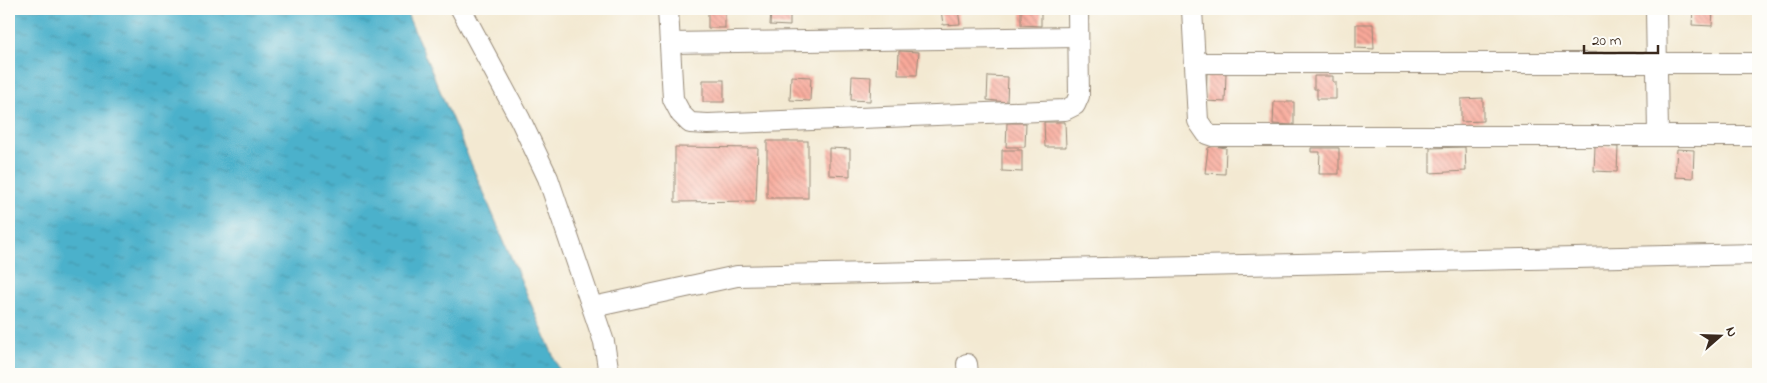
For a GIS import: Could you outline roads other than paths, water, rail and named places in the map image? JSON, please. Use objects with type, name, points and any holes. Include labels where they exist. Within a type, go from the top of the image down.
[{"type":"street","points":[[461,9],[520,119],[548,178],[604,342],[609,374]]},
{"type":"street","points":[[668,9],[673,99],[681,114],[690,123],[708,124],[1065,110],[1075,105],[1079,96],[1078,9]]},
{"type":"street","points":[[1192,9],[1198,121],[1207,134],[1213,136],[1658,134],[1758,136]]},
{"type":"street","points":[[1656,9],[1658,134]]},
{"type":"street","points":[[670,43],[1078,37]]},
{"type":"street","points":[[1195,63],[1758,63]]},
{"type":"street","points":[[593,307],[737,276],[1278,266],[1758,254]]},
{"type":"water","points":[[9,9],[405,9],[561,374],[9,374]]}]
